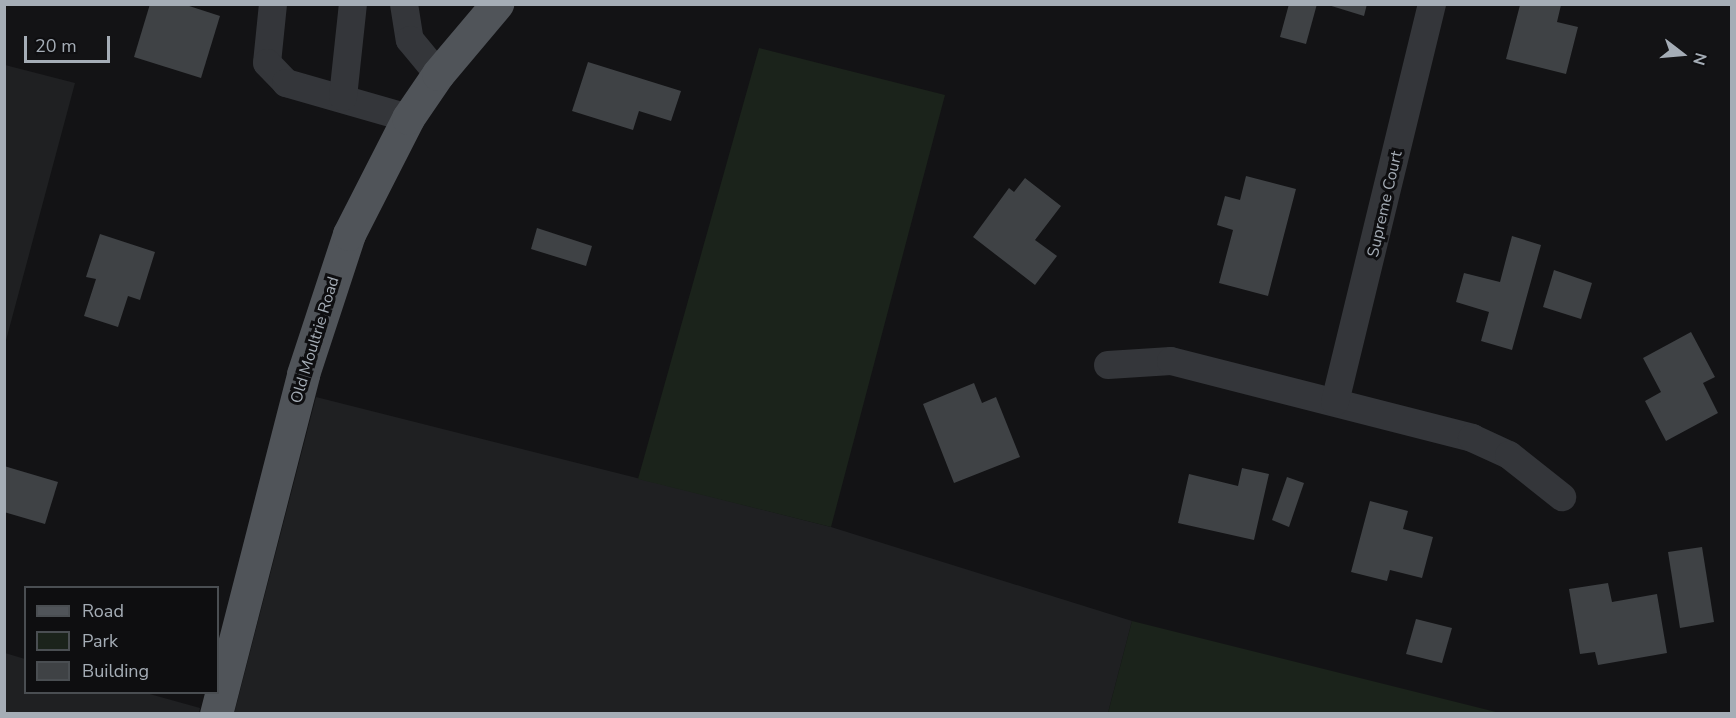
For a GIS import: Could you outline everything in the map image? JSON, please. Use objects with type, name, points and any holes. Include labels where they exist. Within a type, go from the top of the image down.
[{"type":"main road","name":"Old Moultrie Road","points":[[216,714],[324,303],[354,224],[408,118],[438,74],[497,4]]},
{"type":"street","points":[[273,4],[267,63],[286,83],[343,97],[408,118]]},
{"type":"street","points":[[343,97],[353,4]]},
{"type":"street","points":[[404,4],[410,40],[438,74]]},
{"type":"street","name":"Supreme Court","points":[[1335,402],[1432,4]]},
{"type":"street","points":[[1108,365],[1171,360],[1472,438],[1509,455],[1562,497]]},
{"type":"shaded area","points":[[4,65],[75,83],[5,344]]},
{"type":"shaded area","points":[[316,397],[831,527],[1132,621],[1108,713],[234,714]]},
{"type":"shaded area","points":[[5,653],[24,659],[24,694],[150,694],[200,708],[199,713],[5,713]]},
{"type":"green space","points":[[759,48],[945,95],[831,527],[638,479]]},
{"type":"green space","points":[[1132,621],[1500,713],[1108,713]]},
{"type":"building","points":[[150,4],[183,4],[220,16],[201,78],[134,57]]},
{"type":"building","points":[[1289,4],[1317,4],[1306,44],[1280,37]]},
{"type":"building","points":[[1325,4],[1367,4],[1364,16]]},
{"type":"building","points":[[1520,5],[1561,5],[1557,22],[1578,27],[1566,74],[1506,59]]},
{"type":"building","points":[[588,62],[681,91],[671,121],[639,111],[633,130],[572,111]]},
{"type":"building","points":[[1246,176],[1296,189],[1268,296],[1219,283],[1233,230],[1217,225],[1225,196],[1240,200]]},
{"type":"building","points":[[1025,178],[1061,206],[1035,240],[1057,256],[1035,285],[973,237],[1009,188],[1014,192]]},
{"type":"building","points":[[537,228],[592,246],[586,266],[531,249]]},
{"type":"building","points":[[100,234],[155,252],[140,300],[128,296],[118,327],[84,316],[96,279],[86,277]]},
{"type":"building","points":[[1512,236],[1541,245],[1512,350],[1481,341],[1489,312],[1456,302],[1464,273],[1500,282]]},
{"type":"building","points":[[1554,270],[1592,283],[1581,319],[1543,307]]},
{"type":"building","points":[[1691,332],[1715,377],[1703,383],[1718,413],[1666,441],[1645,401],[1661,392],[1643,358]]},
{"type":"building","points":[[974,383],[982,403],[996,397],[1020,457],[954,483],[923,404]]},
{"type":"building","points":[[4,466],[58,482],[45,524],[4,512]]},
{"type":"building","points":[[1242,468],[1269,474],[1254,540],[1178,523],[1189,474],[1238,486]]},
{"type":"building","points":[[1287,477],[1304,483],[1289,527],[1272,520]]},
{"type":"building","points":[[1370,501],[1408,511],[1403,529],[1433,537],[1422,578],[1390,570],[1387,581],[1351,572]]},
{"type":"building","points":[[1702,547],[1714,622],[1680,628],[1668,552]]},
{"type":"building","points":[[1608,583],[1612,602],[1657,594],[1667,653],[1598,665],[1595,652],[1580,654],[1569,589]]},
{"type":"building","points":[[1416,619],[1452,628],[1442,663],[1406,654]]}]
